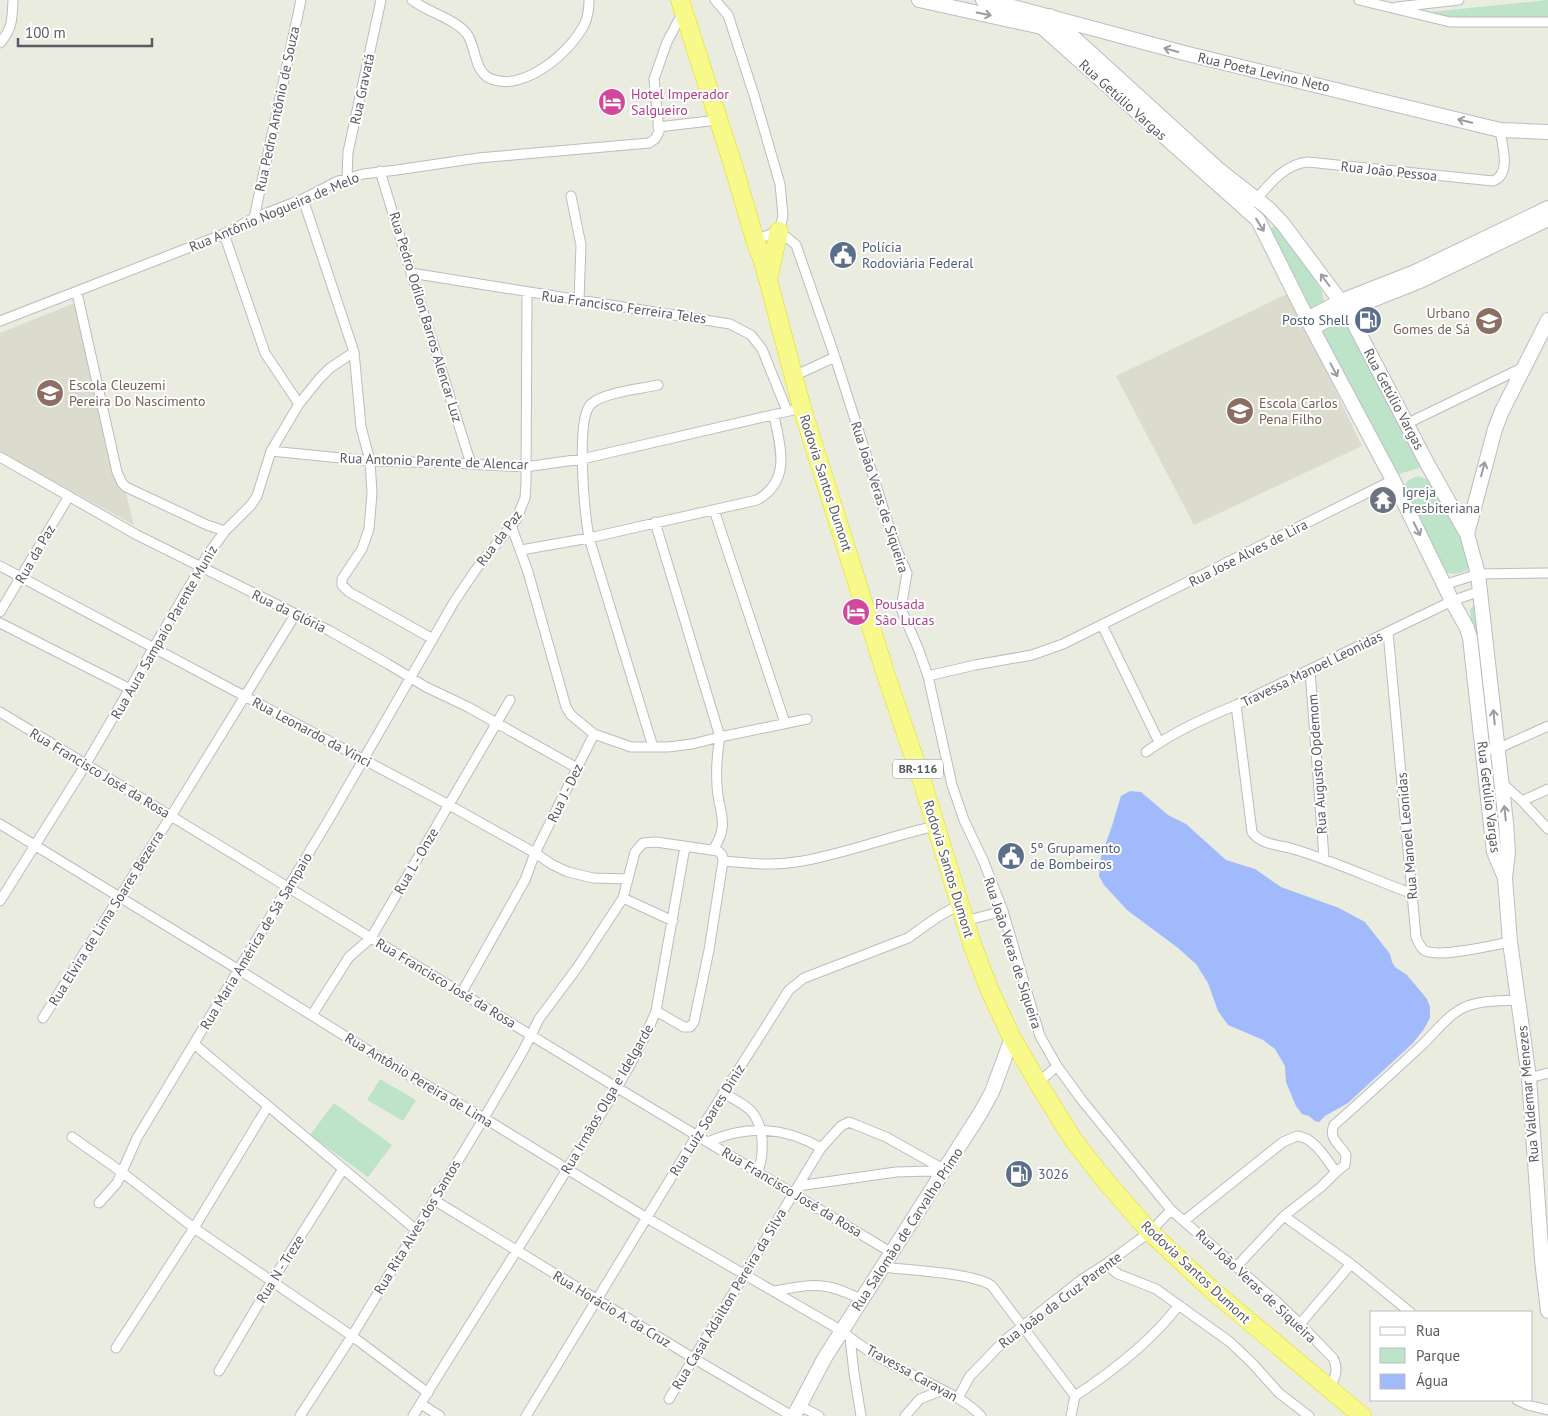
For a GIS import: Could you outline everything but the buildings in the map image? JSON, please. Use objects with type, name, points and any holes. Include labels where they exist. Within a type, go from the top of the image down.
[{"type":"highway","name":"Rodovia Santos Dumont","points":[[682,5],[768,280],[794,376],[795,410],[887,678],[963,913],[990,991],[1012,1038],[1038,1083],[1089,1160],[1150,1232],[1212,1290],[1362,1416]]},
{"type":"highway","points":[[768,280],[779,231]]},
{"type":"main road","name":"Rua Getúlio Vargas","points":[[919,0],[1013,9],[1042,27],[1252,205],[1268,209],[1283,224],[1344,306],[1408,423],[1428,465],[1467,534],[1478,574],[1502,783],[1508,852],[1505,878]]},
{"type":"main road","name":"Rua Poeta Levino Neto","points":[[983,0],[1013,9],[1050,16],[1184,53],[1500,130],[1548,132]]},
{"type":"main road","name":"Rua Getúlio Vargas","points":[[1050,16],[1193,154]]},
{"type":"main road","name":"Rua Getúlio Vargas","points":[[1252,205],[1309,323],[1393,480],[1469,633],[1494,852],[1505,878]]},
{"type":"main road","points":[[1309,323],[1344,306],[1417,276],[1546,215]]},
{"type":"main road","points":[[1467,534],[1490,442],[1502,411],[1548,320]]},
{"type":"main road","name":"Rua Valdemar Menezes","points":[[1505,878],[1510,942],[1529,1078],[1548,1311]]},
{"type":"main road","name":"Rua Salomão de Carvalho Primo","points":[[795,1413],[814,1376],[846,1334],[862,1299],[981,1112],[992,1092],[1012,1038]]},
{"type":"street","points":[[0,43],[10,29],[12,22],[12,0]]},
{"type":"street","name":"Rua Pedro Antônio de Souza","points":[[254,218],[301,0]]},
{"type":"street","name":"Rua Gravatá","points":[[348,178],[348,152],[382,0]]},
{"type":"street","points":[[412,0],[466,32],[482,71],[488,77],[509,81],[525,77],[543,69],[564,52],[579,34],[586,21],[589,0]]},
{"type":"street","points":[[715,0],[728,15],[780,184],[783,216],[779,231],[755,240]]},
{"type":"street","points":[[1359,0],[1450,22],[1548,22]]},
{"type":"street","points":[[1391,8],[1459,0]]},
{"type":"street","points":[[682,5],[654,79],[658,127],[718,120]]},
{"type":"street","name":"Rua Antônio Nogueira de Melo","points":[[0,321],[77,293],[224,234],[254,218],[303,199],[348,178],[380,171],[478,158],[649,143],[657,136],[658,127]]},
{"type":"street","name":"Rua João Pessoa","points":[[1252,205],[1283,171],[1299,163],[1308,162],[1493,181],[1500,177],[1504,170],[1500,130]]},
{"type":"street","name":"Rua Pedro Odilon Barros Alencar Luz","points":[[380,171],[471,464]]},
{"type":"street","points":[[571,196],[581,245],[579,300]]},
{"type":"street","points":[[303,199],[354,352],[361,427],[370,461],[372,494],[370,529],[362,549],[342,579],[342,585],[349,592],[433,640]]},
{"type":"street","name":"Rua João Veras de Siqueira","points":[[779,231],[796,245],[896,548],[907,573],[901,609],[928,676],[952,785],[964,820],[984,860],[1003,911],[1040,1036],[1057,1066],[1081,1100],[1171,1210],[1237,1266],[1300,1324],[1333,1358],[1336,1364],[1336,1373],[1330,1388]]},
{"type":"street","points":[[224,234],[265,353],[298,404]]},
{"type":"street","name":"Rua Francisco Ferreira Teles","points":[[411,273],[730,324],[751,335],[762,349],[795,410]]},
{"type":"street","name":"Rua da Paz","points":[[411,677],[454,602],[477,568],[512,525],[518,516],[525,498],[527,292]]},
{"type":"street","points":[[77,293],[117,472],[122,483],[126,487],[171,508],[225,531]]},
{"type":"street","name":"Rua Aura Sampaio Parente Muniz","points":[[0,901],[86,764],[211,549],[225,531],[252,505],[257,496],[271,451],[298,404],[330,368],[354,352]]},
{"type":"street","points":[[794,376],[834,357]]},
{"type":"street","points":[[1408,423],[1524,367]]},
{"type":"street","points":[[653,747],[589,538],[582,459],[586,410],[592,403],[615,394],[658,386]]},
{"type":"street","name":"Rua Antonio Parente de Alencar","points":[[271,451],[370,461],[525,467],[582,459],[795,410]]},
{"type":"street","points":[[521,550],[589,538],[757,500],[770,491],[782,464],[774,415]]},
{"type":"street","name":"Rua da Glória","points":[[0,457],[137,536],[337,635],[426,687],[468,707],[577,768]]},
{"type":"street","name":"Rua Jose Alves de Lira","points":[[928,676],[1032,655],[1063,644],[1393,480]]},
{"type":"street","name":"Rua da Paz","points":[[0,612],[68,496]]},
{"type":"street","points":[[714,510],[786,723]]},
{"type":"street","points":[[655,522],[720,737],[717,785],[723,827],[713,850]]},
{"type":"street","points":[[512,525],[540,610],[564,702],[571,715],[594,734],[631,747],[653,747],[692,744],[807,719]]},
{"type":"street","name":"Rua Leonardo da Vinci","points":[[0,566],[449,805],[535,852],[553,865],[568,872],[593,878],[628,879]]},
{"type":"street","points":[[1444,586],[1478,574],[1548,573]]},
{"type":"street","name":"Travessa Manoel Leonidas","points":[[1146,752],[1159,742],[1201,720],[1310,670],[1452,601],[1480,590]]},
{"type":"street","name":"Rua Elvira de Lima Soares Bezerra","points":[[43,1018],[119,896],[172,816],[295,614]]},
{"type":"street","points":[[0,623],[130,689]]},
{"type":"street","points":[[1102,625],[1159,742]]},
{"type":"street","name":"Rua Manoel Leonidas","points":[[1388,632],[1416,937],[1425,951],[1436,953],[1510,942]]},
{"type":"street","name":"Rua Augusto Opdemom","points":[[1310,670],[1324,858]]},
{"type":"street","name":"Rua Maria América de Sá Sampaio","points":[[99,1203],[117,1183],[134,1143],[239,970],[411,677]]},
{"type":"street","name":"Rua L - Onze","points":[[312,1015],[349,958],[371,938],[510,700]]},
{"type":"street","points":[[1236,705],[1252,832],[1255,836],[1267,843],[1324,858],[1413,894]]},
{"type":"street","name":"Rua Francisco José da Rosa","points":[[0,712],[616,1087],[758,1172],[796,1190],[892,1253]]},
{"type":"street","points":[[1483,750],[1497,749],[1548,726]]},
{"type":"street","name":"Rua J - Dez","points":[[535,852],[594,734]]},
{"type":"street","points":[[1502,783],[1548,829]]},
{"type":"street","points":[[1522,801],[1548,789]]},
{"type":"street","name":"Rua Antônio Pereira de Lima","points":[[0,824],[392,1066],[484,1118],[647,1218],[774,1290],[846,1334]]},
{"type":"street","points":[[723,860],[765,864],[794,863],[821,858],[904,833],[936,826]]},
{"type":"street","points":[[628,879],[635,852],[643,843],[656,842],[713,850],[720,852],[723,860],[710,950],[694,1022],[690,1027],[684,1027],[656,1011]]},
{"type":"street","name":"Rua Irmãos Olga e Idelgarde","points":[[517,1252],[616,1087],[648,1030],[656,1011],[685,847]]},
{"type":"street","points":[[462,992],[525,880],[535,852]]},
{"type":"street","name":"Rua Rita Alves dos Santos","points":[[300,1416],[352,1336],[415,1229],[484,1118],[539,1019],[577,968],[623,898],[628,879]]},
{"type":"street","points":[[623,898],[673,921]]},
{"type":"street","name":"Rua Luiz Soares Diniz","points":[[526,1416],[697,1135],[789,990],[804,978],[908,938],[936,918],[963,913],[1003,911]]},
{"type":"street","points":[[1237,1266],[1284,1216],[1321,1188],[1345,1165],[1346,1155],[1332,1138],[1334,1125],[1456,1012],[1477,1003],[1518,1000]]},
{"type":"street","points":[[194,1044],[415,1229]]},
{"type":"street","points":[[1038,1083],[1057,1066]]},
{"type":"street","points":[[1529,1078],[1548,1073]]},
{"type":"street","points":[[723,1093],[751,1110],[760,1130],[763,1149],[758,1172]]},
{"type":"street","points":[[116,1348],[194,1228],[268,1106]]},
{"type":"street","name":"Rua Casal Adailton Pereira da Silva","points":[[669,1399],[821,1148],[843,1124],[852,1123],[886,1137],[944,1172]]},
{"type":"street","points":[[708,1142],[733,1132],[760,1130],[794,1134],[821,1148]]},
{"type":"street","points":[[1184,1221],[1293,1136],[1301,1136],[1308,1140],[1336,1172]]},
{"type":"street","points":[[72,1137],[194,1228],[352,1336],[428,1393]]},
{"type":"street","name":"Rua N - Treze","points":[[219,1371],[272,1281],[343,1169]]},
{"type":"street","points":[[796,1190],[896,1172],[944,1172]]},
{"type":"street","name":"Rua Horácio A. da Cruz","points":[[434,1200],[693,1358],[795,1413],[819,1416]]},
{"type":"street","name":"Rua João da Cruz Parente","points":[[958,1398],[970,1376],[993,1351],[1075,1285],[1150,1232],[1171,1210]]},
{"type":"street","points":[[1284,1216],[1351,1264],[1409,1311]]},
{"type":"street","points":[[414,1416],[517,1252]]},
{"type":"street","points":[[1106,1264],[1118,1274],[1156,1289],[1230,1342],[1254,1364],[1279,1393],[1309,1416]]},
{"type":"street","points":[[1300,1324],[1351,1264]]},
{"type":"street","points":[[882,1267],[971,1278],[987,1282],[1001,1297],[1075,1396]]},
{"type":"street","points":[[774,1290],[821,1286],[830,1287],[862,1299]]},
{"type":"street","points":[[1071,1416],[1075,1396],[1126,1358],[1165,1323],[1179,1305]]},
{"type":"street","points":[[846,1334],[861,1416]]},
{"type":"street","name":"Travessa Caravan","points":[[846,1334],[895,1366],[970,1405],[981,1416]]},
{"type":"street","points":[[904,1416],[920,1399],[943,1390]]},
{"type":"street","points":[[1519,1401],[1548,1410]]},
{"type":"street","points":[[421,1404],[440,1416]]},
{"type":"shaded area","name":"Escola Carlos Pena Filho","points":[[1289,293],[1362,446],[1194,525],[1116,376]]},
{"type":"shaded area","name":"Escola Cleuzemi Pereira Do Nascimento","points":[[77,302],[134,525],[0,452],[0,333]]},
{"type":"green space","points":[[1548,0],[1548,17],[1450,18],[1430,12]]},
{"type":"green space","points":[[1272,227],[1278,227],[1283,232],[1322,291],[1324,300],[1322,307],[1315,310],[1308,308],[1269,233]]},
{"type":"green space","points":[[1348,317],[1423,467],[1395,475],[1322,330]]},
{"type":"green space","points":[[1418,476],[1429,480],[1461,536],[1469,560],[1469,569],[1455,574],[1441,570],[1403,491],[1408,481]]},
{"type":"green space","points":[[1474,605],[1476,607],[1493,738],[1489,741],[1485,740],[1484,735],[1470,610]]},
{"type":"green space","points":[[380,1079],[416,1100],[403,1121],[367,1100]]},
{"type":"green space","points":[[334,1103],[392,1145],[368,1177],[310,1135]]},
{"type":"water","points":[[1130,791],[1141,792],[1168,815],[1186,824],[1226,860],[1255,869],[1281,887],[1339,908],[1365,922],[1390,954],[1395,967],[1407,975],[1427,999],[1430,1007],[1430,1018],[1413,1043],[1348,1103],[1325,1116],[1319,1122],[1302,1114],[1296,1106],[1286,1082],[1285,1066],[1275,1049],[1263,1040],[1228,1025],[1218,1011],[1208,983],[1196,964],[1178,948],[1127,910],[1104,885],[1099,876],[1101,857],[1121,796]]},
{"type":"place","name":"Hotel Imperador Salgueiro","points":[[612,102]]},
{"type":"place","name":"Polícia Rodoviária Federal","points":[[843,255]]},
{"type":"place","name":"Posto Shell","points":[[1368,320]]},
{"type":"place","name":"Urbano Gomes de Sá","points":[[1489,321]]},
{"type":"place","name":"Escola Cleuzemi Pereira Do Nascimento","points":[[50,393]]},
{"type":"place","name":"Escola Carlos Pena Filho","points":[[1240,411]]},
{"type":"place","name":"Igreja Presbiteriana","points":[[1383,500]]},
{"type":"place","name":"Pousada São Lucas","points":[[856,612]]},
{"type":"place","name":"5º Grupamento de Bombeiros","points":[[1011,856]]},
{"type":"place","name":"3026","points":[[1019,1174]]}]
